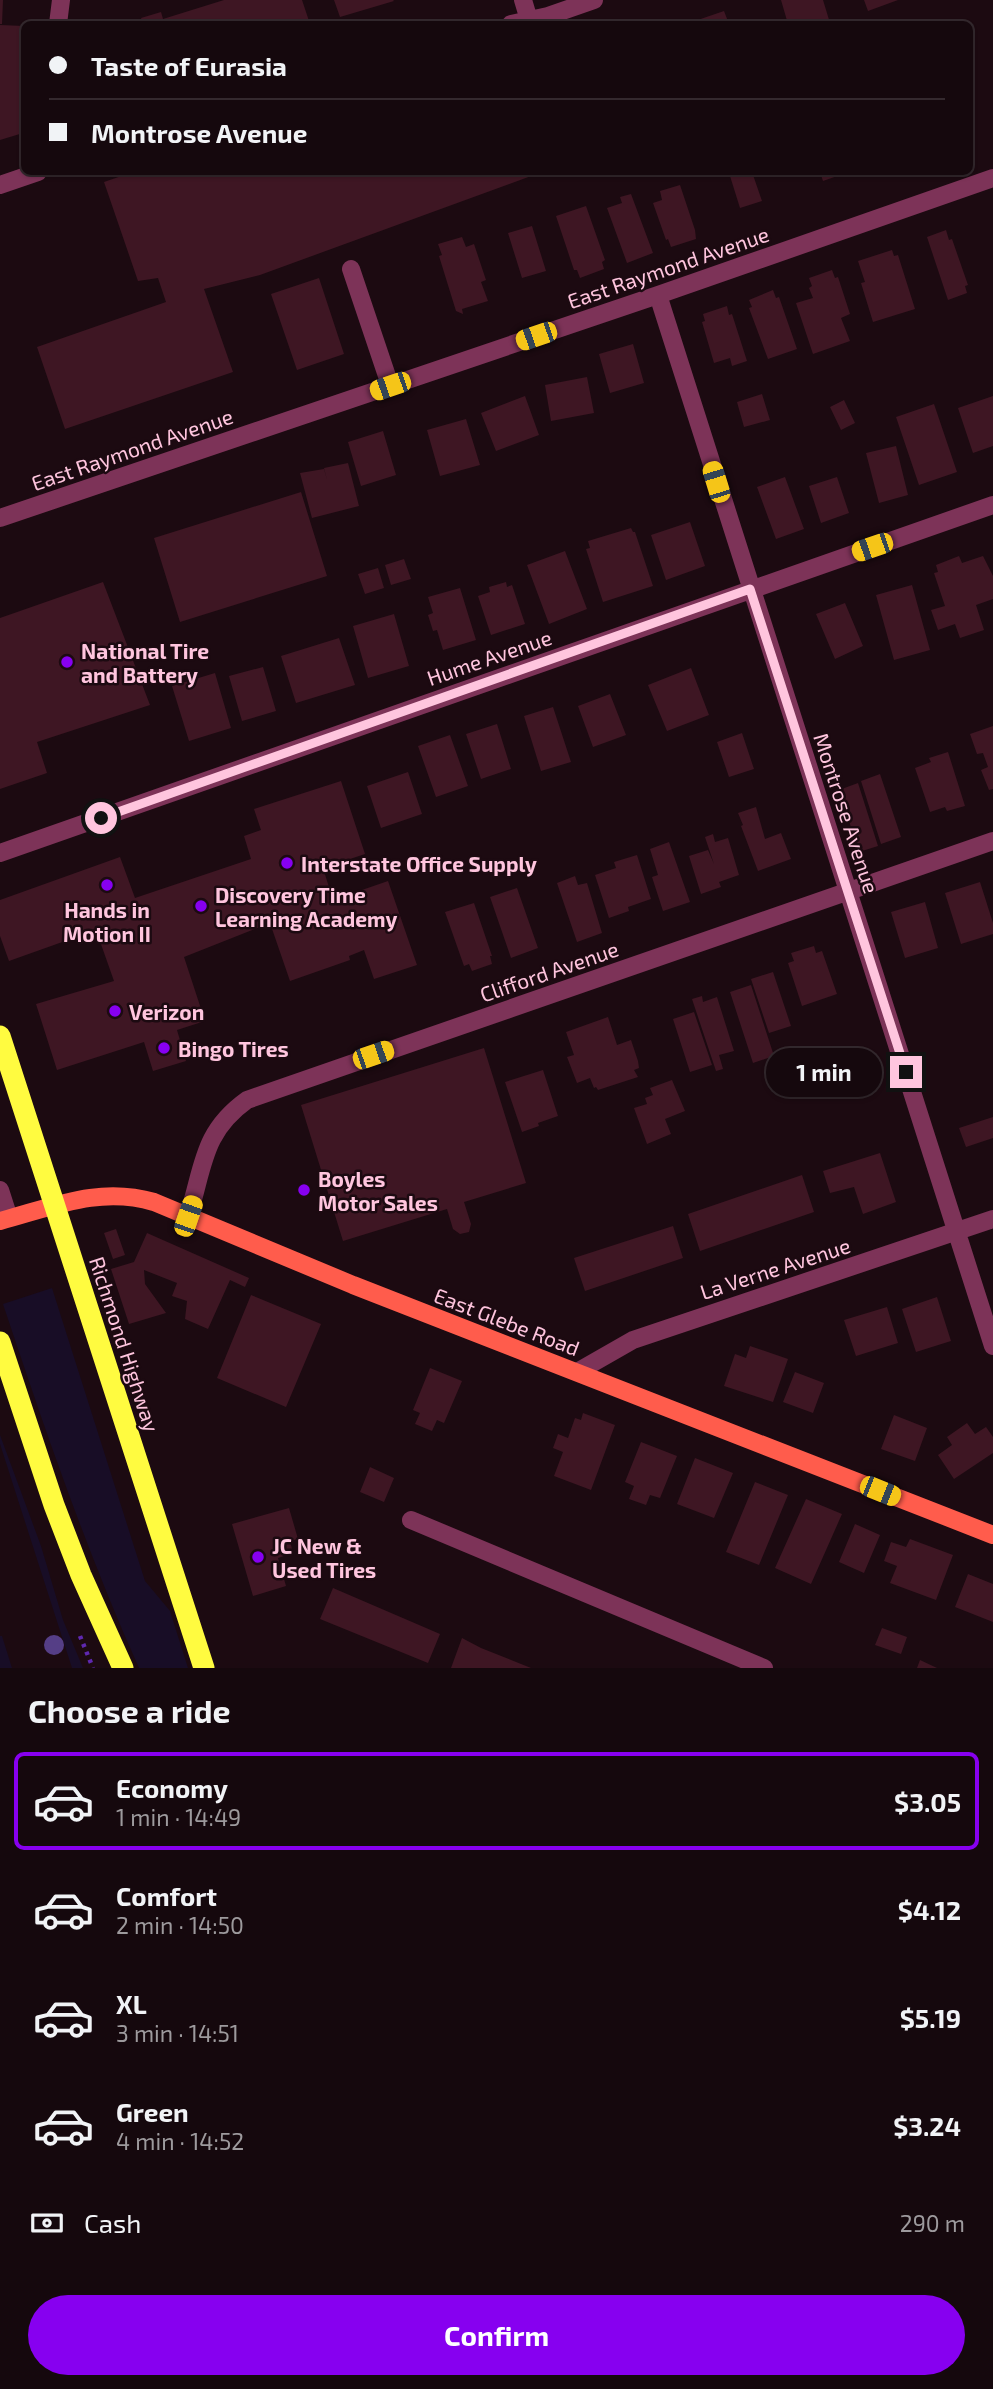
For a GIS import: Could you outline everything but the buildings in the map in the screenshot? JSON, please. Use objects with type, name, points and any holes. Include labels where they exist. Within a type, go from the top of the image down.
[{"type":"highway","name":"Richmond Highway","points":[[0,1036],[204,1668]]},
{"type":"highway","points":[[0,1342],[54,1505],[81,1575],[123,1668]]},
{"type":"main road","name":"East Glebe Road","points":[[5,1220],[96,1195],[134,1196],[353,1285],[993,1535]]},
{"type":"street","points":[[58,21],[61,0]]},
{"type":"street","points":[[523,0],[529,20]]},
{"type":"street","points":[[524,21],[593,0]]},
{"type":"street","points":[[0,185],[29,175]]},
{"type":"street","name":"East Raymond Avenue","points":[[0,518],[658,295],[993,178]]},
{"type":"street","points":[[351,268],[390,386]]},
{"type":"street","name":"Montrose Avenue","points":[[658,295],[993,1346]]},
{"type":"street","name":"Hume Avenue","points":[[0,853],[993,505]]},
{"type":"street","name":"Clifford Avenue","points":[[188,1216],[206,1147],[216,1129],[234,1108],[247,1100],[993,841]]},
{"type":"street","points":[[0,1189],[5,1220]]},
{"type":"street","name":"La Verne Avenue","points":[[577,1373],[633,1339],[993,1219]]},
{"type":"street","points":[[411,1520],[764,1668]]},
{"type":"shaded area","points":[[52,1288],[145,1581],[170,1611],[188,1668],[139,1668],[101,1579],[50,1442],[3,1304]]},
{"type":"shaded area","points":[[0,1435],[41,1546],[63,1620],[83,1668],[72,1668],[0,1444]]},
{"type":"shaded area","points":[[2,1636],[12,1668],[0,1668]]},
{"type":"place","name":"National Tire and Battery","points":[[67,662]]},
{"type":"place","name":"Interstate Office Supply","points":[[287,863]]},
{"type":"place","name":"Hands in Motion II","points":[[107,885]]},
{"type":"place","name":"Discovery Time Learning Academy","points":[[201,906]]},
{"type":"place","name":"Verizon","points":[[115,1011]]},
{"type":"place","name":"Bingo Tires","points":[[164,1048]]},
{"type":"place","name":"Boyles Motor Sales","points":[[304,1190]]},
{"type":"place","name":"JC New & Used Tires","points":[[258,1557]]},
{"type":"route","points":[[101,818],[750,589],[906,1072]]}]
